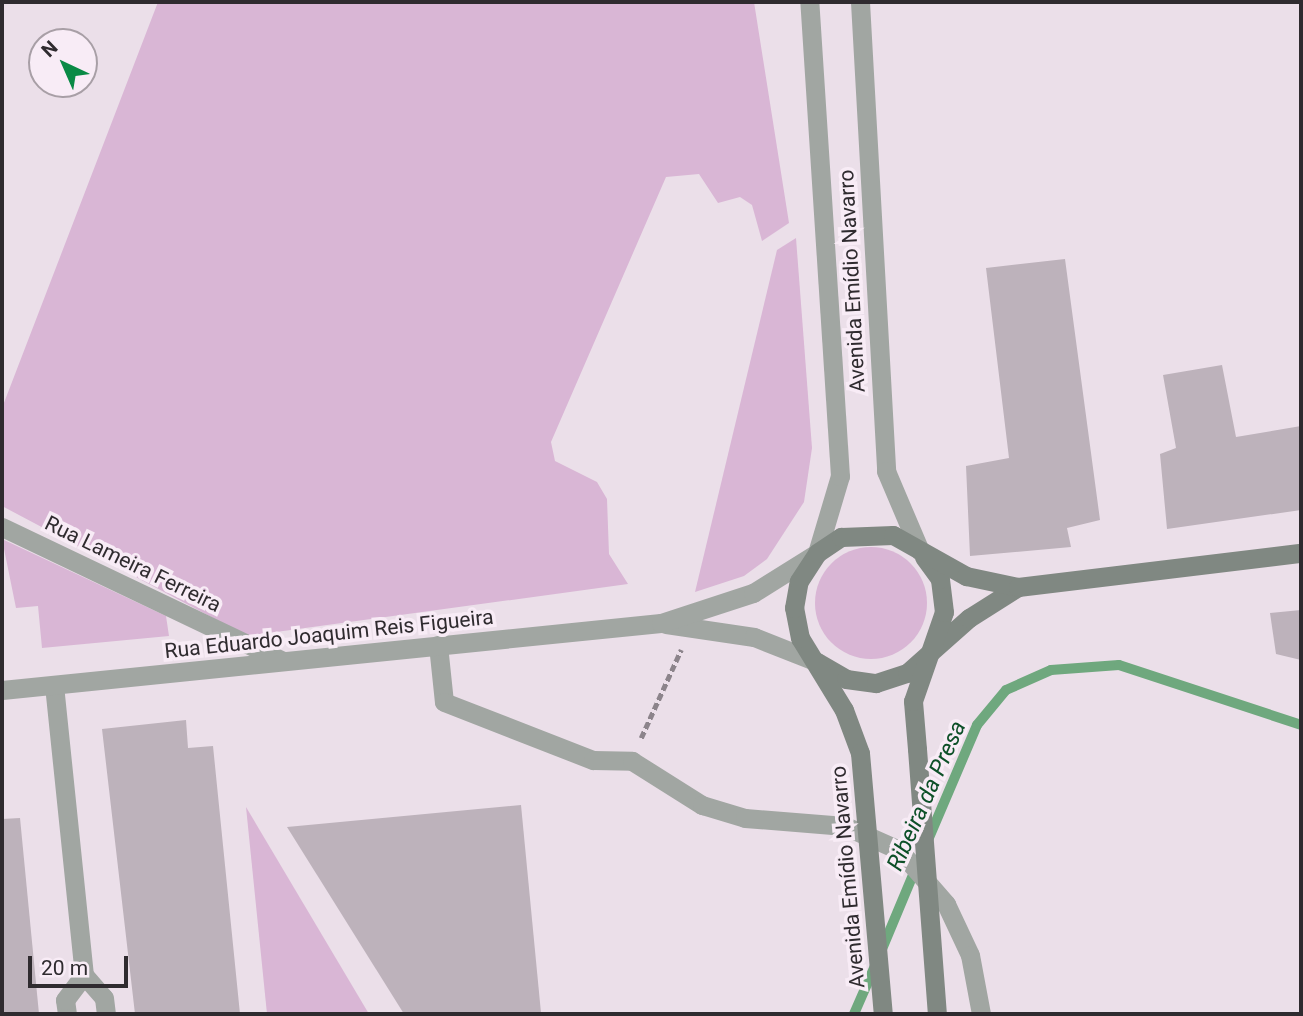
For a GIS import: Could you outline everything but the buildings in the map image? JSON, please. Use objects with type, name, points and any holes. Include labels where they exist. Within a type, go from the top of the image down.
[{"type":"main road","points":[[1018,587],[933,649],[907,673],[876,683],[846,679],[817,662],[800,638],[794,608],[799,580],[817,553],[841,537],[866,531],[893,535],[966,576],[1018,587],[1301,553]]},
{"type":"main road","points":[[920,551],[940,579],[944,612],[914,701],[937,1014]]},
{"type":"main road","name":"Avenida Emídio Navarro","points":[[817,662],[860,753],[883,1014]]},
{"type":"street","name":"Avenida Emídio Navarro","points":[[809,2],[840,476],[817,553]]},
{"type":"street","name":"Avenida Emídio Navarro","points":[[860,2],[886,471],[920,551]]},
{"type":"street","name":"Rua Lameira Ferreira","points":[[2,527],[283,661]]},
{"type":"street","name":"Rua Eduardo Joaquim Reis Figueira","points":[[2,690],[661,623],[753,593],[817,553]]},
{"type":"street","name":"Rua Eduardo Joaquim Reis Figueira","points":[[661,623],[754,637],[817,662]]},
{"type":"street","points":[[438,645],[444,702],[593,760],[632,761],[702,805],[745,818],[845,826],[899,850],[946,904],[970,955],[981,1014]]},
{"type":"street","points":[[54,685],[84,975],[104,998],[106,1014]]},
{"type":"street","points":[[67,1014],[65,1000],[84,975]]},
{"type":"path","points":[[632,761],[692,628]]},
{"type":"shaded area","points":[[158,2],[754,2],[789,223],[762,241],[752,205],[740,197],[718,203],[699,174],[666,177],[551,442],[555,461],[597,482],[607,499],[609,554],[628,584],[247,636],[2,506],[2,408]]},
{"type":"shaded area","points":[[796,238],[812,448],[804,502],[767,559],[744,576],[695,592],[777,250]]},
{"type":"shaded area","points":[[2,539],[166,616],[169,636],[42,648],[38,606],[16,608]]},
{"type":"shaded area","points":[[871,547],[892,551],[910,564],[923,582],[927,603],[923,624],[910,642],[892,655],[871,659],[850,655],[832,642],[819,624],[815,603],[819,582],[832,564],[850,551]]},
{"type":"shaded area","points":[[246,807],[369,1014],[267,1014]]},
{"type":"waterway","name":"Ribeira da Presa","points":[[928,840],[977,725],[1006,690],[1051,670],[1119,665],[1301,725]]},
{"type":"waterway","name":"Ribeira da Presa","points":[[882,949],[915,870]]},
{"type":"waterway","name":"Ribeira da Presa","points":[[854,1014],[875,966]]}]
